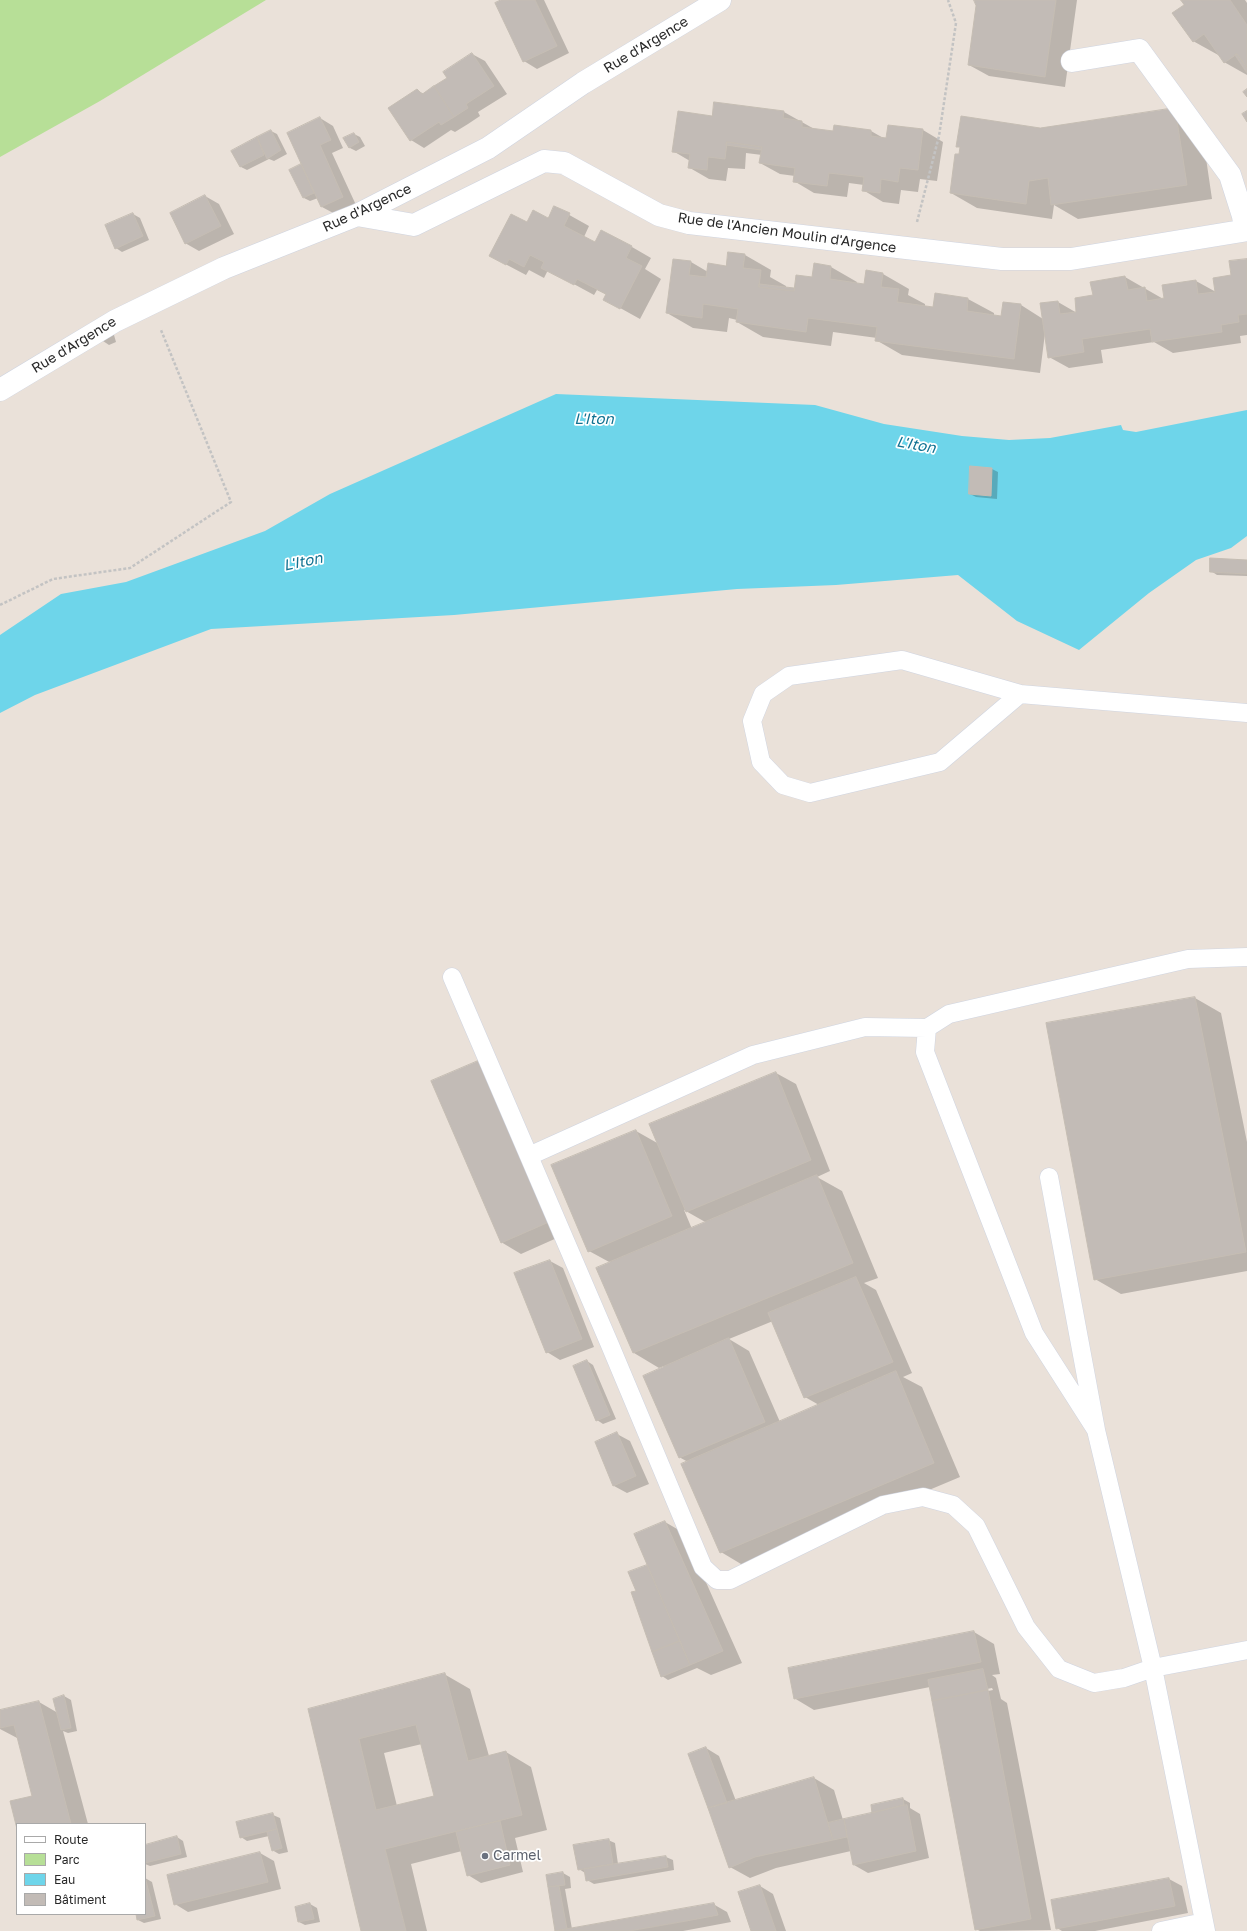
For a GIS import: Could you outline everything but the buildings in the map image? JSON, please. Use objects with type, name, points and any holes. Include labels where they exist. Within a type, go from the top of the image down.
[{"type":"street","name":"Rue d'Argence","points":[[0,390],[115,320],[224,268],[356,215],[488,148],[583,83],[720,0]]},
{"type":"street","name":"Rue de l'Ancien Moulin d'Argence","points":[[356,215],[414,226],[544,161],[564,163],[659,215],[689,223],[1002,260],[1071,259],[1246,230],[1230,175],[1139,50],[1072,61]]},
{"type":"lane","points":[[1020,694],[940,762],[810,794],[782,785],[761,762],[752,720],[762,694],[789,676],[902,660],[1020,694],[1247,713]]},
{"type":"lane","points":[[529,1156],[753,1055],[865,1027],[927,1028],[949,1014],[1181,961],[1247,957]]},
{"type":"lane","points":[[452,977],[703,1567],[717,1580],[730,1580],[883,1505],[923,1497],[953,1505],[976,1526],[1026,1627],[1059,1669],[1094,1683],[1124,1678],[1153,1668],[1247,1650]]},
{"type":"lane","points":[[927,1028],[925,1052],[1034,1333],[1096,1430]]},
{"type":"lane","points":[[1049,1177],[1096,1430],[1153,1668],[1205,1926],[1161,1931]]},
{"type":"path","points":[[910,250],[939,136],[956,23],[948,0]]},
{"type":"path","points":[[0,605],[53,579],[130,568],[231,502],[150,304]]},
{"type":"green space","points":[[0,0],[266,0],[100,101],[0,157]]},
{"type":"water","name":"L'Iton","points":[[556,394],[815,405],[884,424],[962,436],[1009,440],[1050,438],[1121,425],[1123,430],[1136,432],[1247,410],[1247,536],[1231,548],[1196,560],[1149,593],[1079,650],[1017,621],[958,575],[836,585],[737,589],[454,615],[211,629],[35,695],[0,713],[0,635],[61,594],[126,582],[265,531],[330,494]]},
{"type":"place","name":"Carmel","points":[[485,1856]]}]
